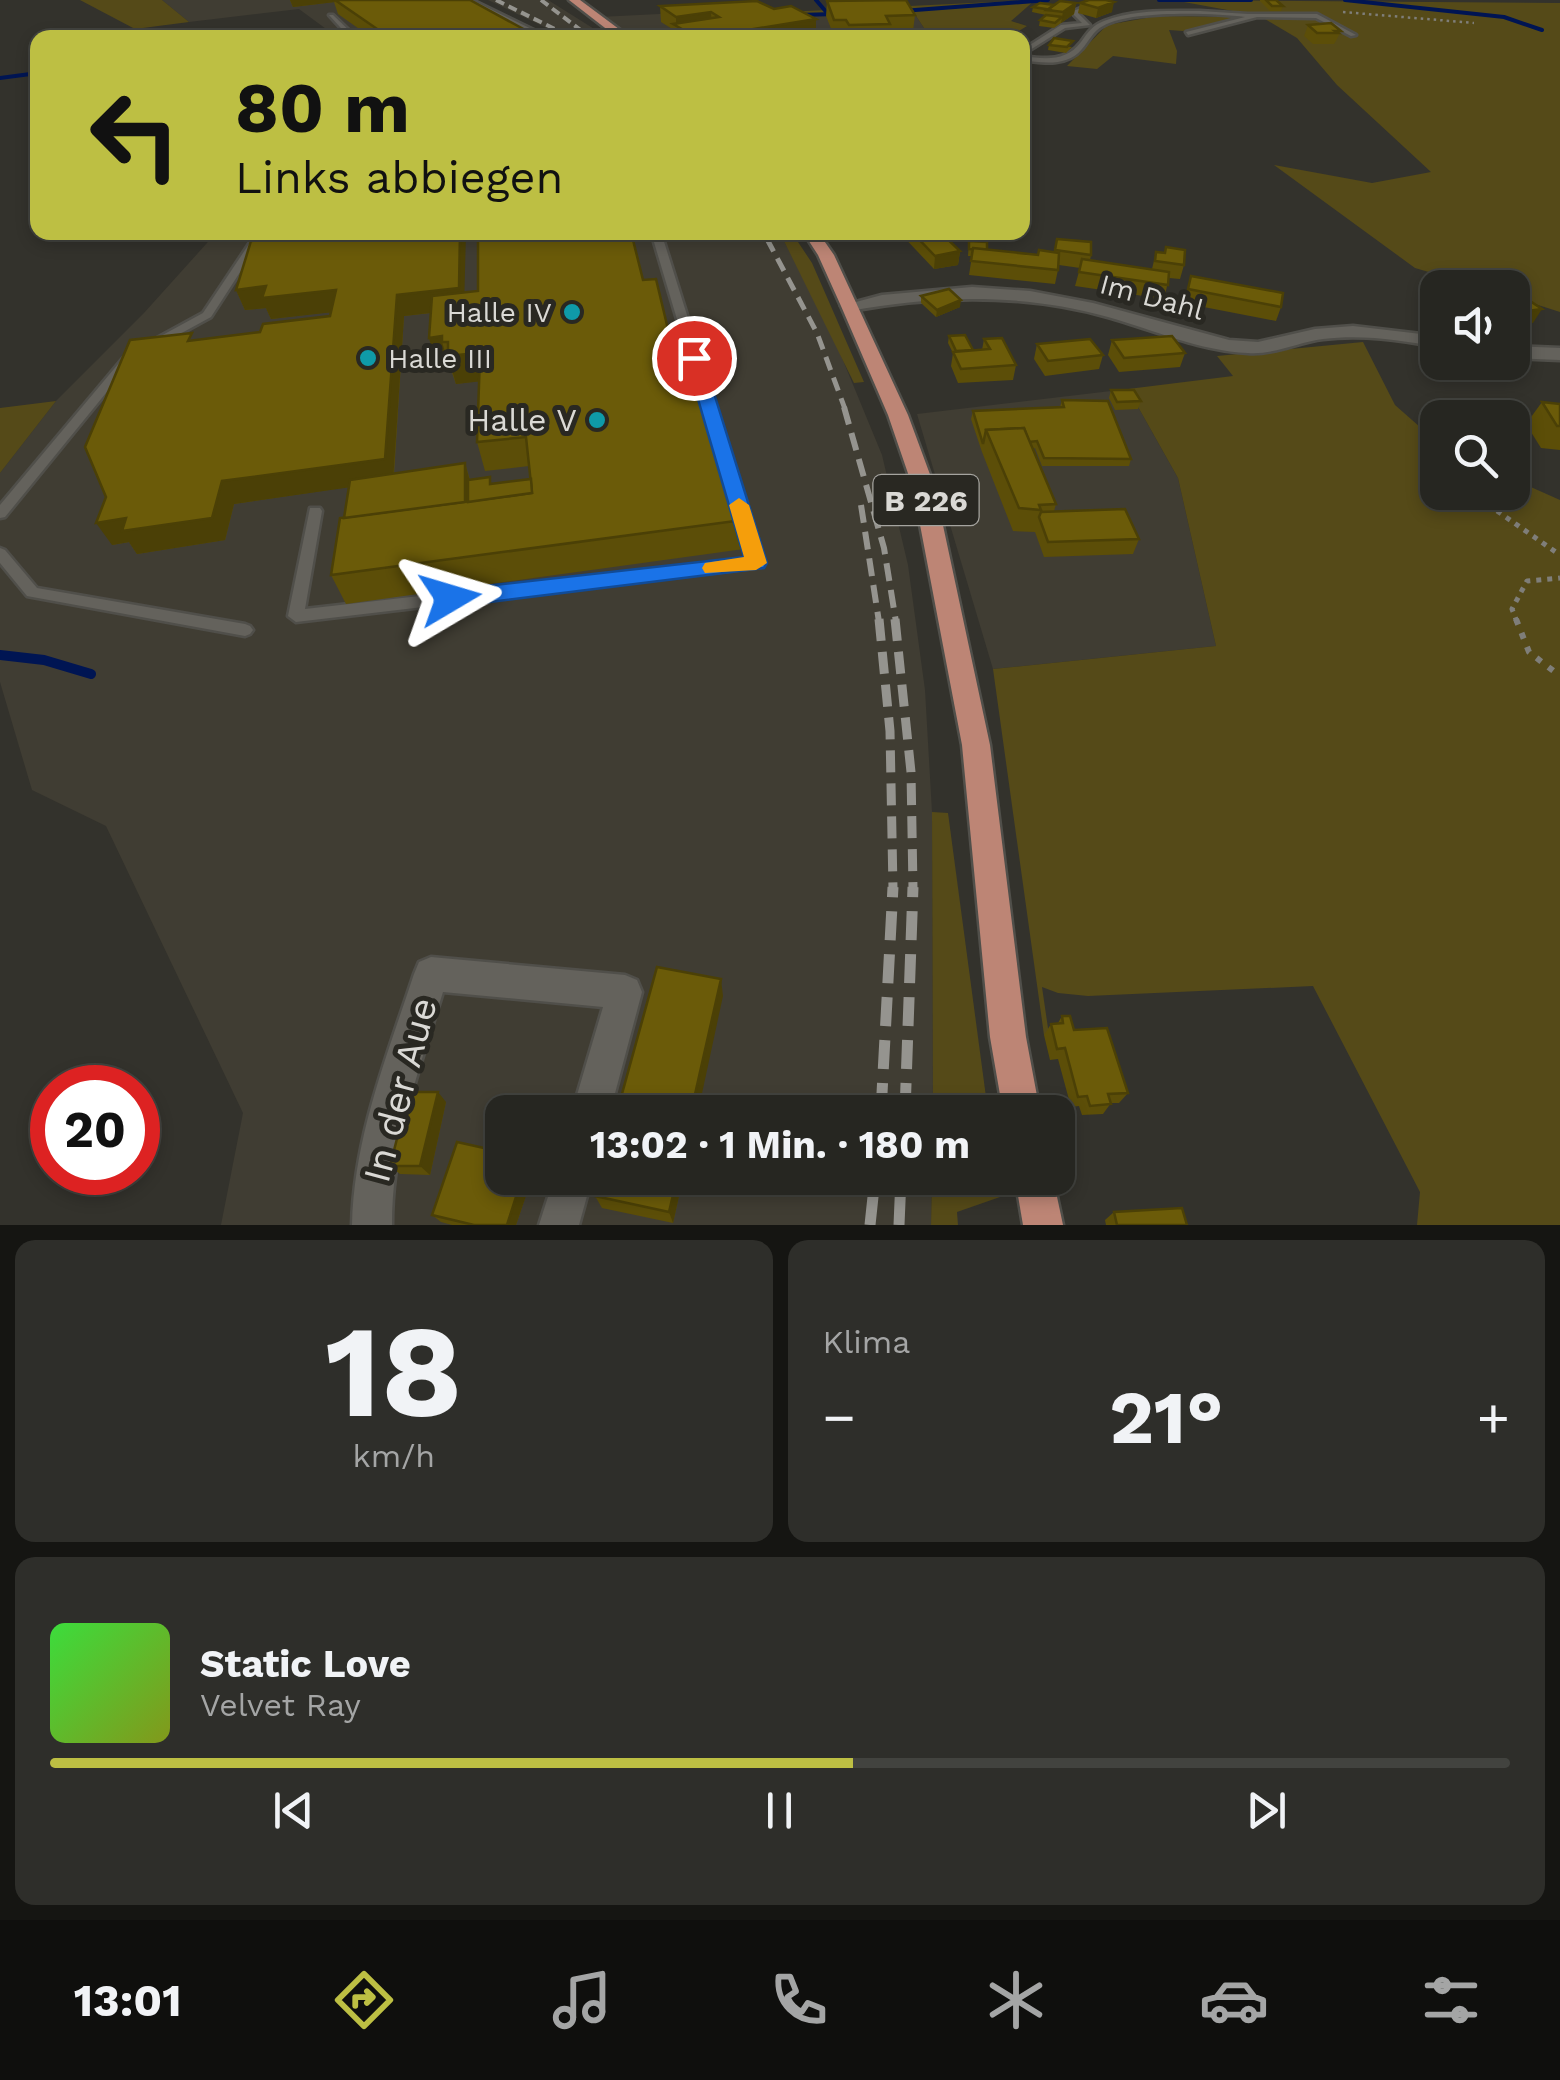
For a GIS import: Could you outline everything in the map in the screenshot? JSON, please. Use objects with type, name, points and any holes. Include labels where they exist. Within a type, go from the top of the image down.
[{"type":"main road","points":[[574,0],[615,30]]},
{"type":"main road","name":"B 226","points":[[816,240],[826,255],[898,415],[924,488],[976,745],[1008,1038],[1019,1095]]},
{"type":"main road","points":[[1037,1195],[1043,1225]]},
{"type":"street","points":[[464,0],[528,30]]},
{"type":"street","name":"Im Dahl","points":[[850,306],[914,292],[958,290],[1091,307],[1198,339],[1251,348],[1323,334],[1384,330],[1420,338]]},
{"type":"street","points":[[1530,353],[1560,354]]},
{"type":"street","name":"In der Aue","points":[[372,1225],[370,1198],[376,1157],[432,974],[625,992],[596,1095]]},
{"type":"street","points":[[559,1225],[567,1195]]},
{"type":"lane","points":[[1030,50],[1063,26],[1088,24],[1074,12],[1088,7]]},
{"type":"lane","points":[[1030,56],[1066,57],[1075,53],[1083,40],[1102,24],[1128,16],[1308,14],[1323,17],[1353,34]]},
{"type":"lane","points":[[1188,32],[1254,17],[1251,15]]},
{"type":"lane","points":[[331,16],[346,30]]},
{"type":"lane","points":[[0,514],[128,358],[207,315],[257,240]]},
{"type":"lane","points":[[658,240],[698,372]]},
{"type":"lane","points":[[314,512],[296,616],[756,563],[730,476]]},
{"type":"lane","points":[[0,553],[32,592],[246,630]]},
{"type":"path","points":[[1308,14],[1342,12],[1474,23]]},
{"type":"path","points":[[1496,510],[1560,555]]},
{"type":"path","points":[[1560,578],[1528,581],[1512,609],[1529,652],[1560,676]]},
{"type":"shaded area","points":[[80,0],[162,0],[189,22],[135,29]]},
{"type":"shaded area","points":[[162,0],[469,0],[540,30],[328,30],[299,9],[189,22]]},
{"type":"shaded area","points":[[488,0],[548,0],[596,30],[550,30]]},
{"type":"shaded area","points":[[1035,0],[1011,21],[1027,26],[1020,30],[925,30],[914,13],[796,17],[786,12]]},
{"type":"shaded area","points":[[1173,0],[1560,3],[1560,312],[1530,302],[1530,270],[1415,268],[1274,165],[1372,183],[1431,172],[1337,85],[1297,38],[1260,16]]},
{"type":"shaded area","points":[[777,8],[796,17],[914,13],[925,30],[617,30],[599,17]]},
{"type":"shaded area","points":[[1157,16],[1244,17],[1183,31],[1169,30],[1177,51],[1176,64],[1113,56],[1097,69],[1067,66],[1107,25]]},
{"type":"shaded area","points":[[210,240],[784,240],[835,341],[882,455],[908,565],[925,690],[932,812],[933,1095],[485,1095],[485,1195],[932,1195],[931,1225],[221,1225],[243,1113],[106,826],[32,790],[0,682],[0,473],[56,401]]},
{"type":"shaded area","points":[[783,240],[797,240],[812,263],[864,382],[854,383]]},
{"type":"shaded area","points":[[1363,342],[1395,405],[1420,427],[1420,510],[1530,510],[1530,487],[1560,500],[1560,1225],[1417,1225],[1420,1192],[1313,986],[1088,996],[1042,987],[1049,1035],[1044,1035],[993,669],[1216,646],[1178,478],[1128,389],[1233,376],[1217,356]]},
{"type":"shaded area","points":[[1128,389],[1178,478],[1216,646],[993,669],[917,414]]},
{"type":"shaded area","points":[[56,401],[0,473],[0,408]]},
{"type":"shaded area","points":[[932,812],[948,813],[986,1095],[933,1095]]},
{"type":"shaded area","points":[[932,1195],[1000,1195],[957,1212],[958,1225],[931,1225]]},
{"type":"building","points":[[335,0],[470,0],[525,30],[379,30]]},
{"type":"building","points":[[906,0],[915,15],[886,16],[890,24],[849,25],[846,20],[834,20],[827,1]]},
{"type":"building","points":[[1266,0],[1276,0],[1283,6],[1272,6]]},
{"type":"building","points":[[757,1],[774,9],[791,6],[816,19],[756,30],[684,30],[673,24],[719,17],[711,12],[676,17],[660,6]]},
{"type":"building","points":[[1060,1],[1076,3],[1063,12],[1047,10]]},
{"type":"building","points":[[1114,2],[1098,8],[1080,3]]},
{"type":"building","points":[[1040,3],[1054,5],[1048,9],[1033,7]]},
{"type":"building","points":[[1046,15],[1062,17],[1055,23],[1040,20]]},
{"type":"building","points":[[1331,23],[1341,31],[1317,33],[1308,25]]},
{"type":"building","points":[[1054,38],[1073,41],[1067,47],[1049,45]]},
{"type":"building","points":[[1057,239],[1091,242],[1091,255],[1055,250]]},
{"type":"building","points":[[460,240],[459,288],[397,295],[385,459],[222,481],[212,518],[122,531],[126,518],[96,523],[106,497],[85,447],[130,340],[192,333],[188,341],[260,332],[263,324],[330,316],[336,290],[262,298],[266,286],[236,290],[251,241]]},
{"type":"building","points":[[478,240],[633,240],[643,280],[656,279],[672,346],[694,344],[743,520],[331,575],[340,518],[532,493],[526,437],[477,442],[480,356],[448,356],[448,342],[442,342],[442,336],[429,338],[432,296],[478,291]]},
{"type":"building","points":[[920,240],[948,240],[960,251],[935,256]]},
{"type":"building","points":[[969,241],[987,242],[987,250],[969,249]]},
{"type":"building","points":[[1166,247],[1185,250],[1184,265],[1155,261],[1156,252],[1165,253]]},
{"type":"building","points":[[973,248],[1038,255],[1039,250],[1059,253],[1058,270],[971,261]]},
{"type":"building","points":[[1082,259],[1169,272],[1168,285],[1079,272]]},
{"type":"building","points":[[1191,276],[1283,293],[1281,307],[1188,289]]},
{"type":"building","points":[[949,289],[961,300],[937,310],[921,296]]},
{"type":"building","points":[[965,335],[973,350],[956,351],[949,336]]},
{"type":"building","points":[[1172,336],[1185,353],[1124,358],[1112,340]]},
{"type":"building","points":[[1002,338],[1016,365],[961,369],[953,352],[990,349],[984,339]]},
{"type":"building","points":[[1090,339],[1103,355],[1048,361],[1037,344]]},
{"type":"building","points":[[1111,390],[1134,390],[1141,401],[1117,402]]},
{"type":"building","points":[[1062,400],[1108,401],[1131,459],[1044,458],[1037,441],[1029,442],[1024,428],[986,430],[983,444],[973,411],[1064,407]]},
{"type":"building","points":[[1542,402],[1560,404],[1560,426],[1557,426]]},
{"type":"building","points":[[1024,428],[1056,504],[1039,505],[1041,510],[1019,508],[986,430]]},
{"type":"building","points":[[465,463],[465,502],[344,518],[350,480]]},
{"type":"building","points":[[490,477],[490,484],[531,479],[532,493],[468,502],[468,480]]},
{"type":"building","points":[[1125,509],[1139,539],[1048,542],[1039,517],[1041,512]]},
{"type":"building","points":[[657,967],[721,979],[695,1095],[622,1095]]},
{"type":"building","points":[[1062,1016],[1070,1016],[1074,1030],[1107,1028],[1128,1093],[1108,1094],[1111,1104],[1090,1106],[1087,1096],[1078,1097],[1065,1048],[1057,1049],[1051,1024],[1063,1023]]},
{"type":"building","points":[[409,1092],[438,1092],[420,1166],[390,1166]]},
{"type":"building","points":[[457,1142],[485,1148],[485,1195],[517,1195],[507,1225],[474,1225],[432,1215]]},
{"type":"building","points":[[595,1195],[673,1195],[669,1212]]},
{"type":"building","points":[[1182,1208],[1187,1225],[1117,1225],[1114,1212]]},
{"type":"waterway","points":[[816,0],[828,14]]},
{"type":"waterway","points":[[902,11],[1048,0]]},
{"type":"waterway","points":[[1159,0],[1251,0]]},
{"type":"waterway","points":[[1345,0],[1504,17],[1542,30]]},
{"type":"waterway","points":[[797,15],[836,14]]},
{"type":"waterway","points":[[0,78],[30,74]]},
{"type":"waterway","points":[[0,655],[44,660],[91,674]]},
{"type":"railway","points":[[496,0],[557,30]]},
{"type":"railway","points":[[541,0],[580,30]]},
{"type":"railway","points":[[768,240],[817,333],[845,409]]},
{"type":"railway","points":[[844,407],[884,548],[896,622]]},
{"type":"railway","points":[[861,505],[879,622]]},
{"type":"railway","points":[[879,619],[890,731],[893,888]]},
{"type":"railway","points":[[895,619],[911,772],[913,888]]},
{"type":"railway","points":[[882,1095],[893,888]]},
{"type":"railway","points":[[906,1095],[913,888]]},
{"type":"railway","points":[[870,1225],[873,1195]]},
{"type":"railway","points":[[899,1225],[900,1195]]},
{"type":"slow traffic","points":[[713,568],[756,563],[739,505]]},
{"type":"place","name":"Halle IV","points":[[572,312]]},
{"type":"place","name":"Halle III","points":[[368,358]]},
{"type":"place","name":"Halle V","points":[[597,420]]},
{"type":"route","points":[[450,598],[756,563],[694,358]]}]
